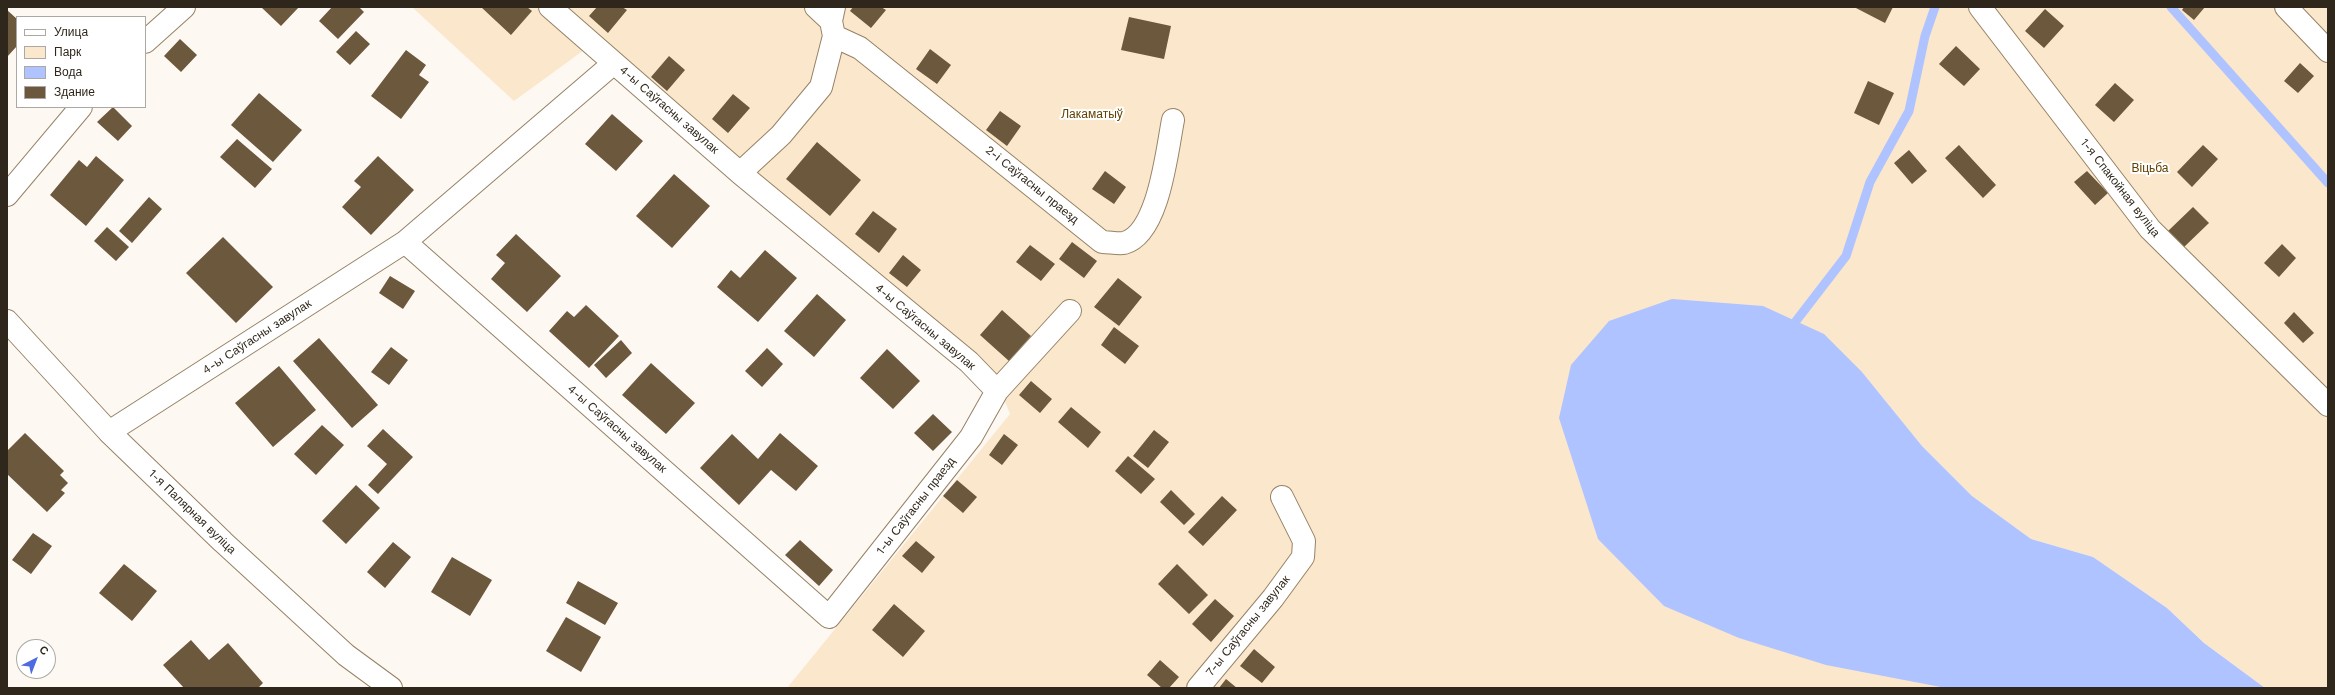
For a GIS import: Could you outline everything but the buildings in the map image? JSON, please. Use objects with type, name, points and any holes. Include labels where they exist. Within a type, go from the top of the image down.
[{"type":"street","points":[[146,41],[184,7]]},
{"type":"street","name":"4-ы Саўгасны завулак","points":[[550,7],[740,173],[969,362],[997,391]]},
{"type":"street","name":"1-я Спакойная вуліца","points":[[1980,7],[2150,229],[2328,405]]},
{"type":"street","points":[[2286,7],[2328,51]]},
{"type":"street","points":[[740,173],[781,135],[821,87],[829,18]]},
{"type":"street","name":"2-і Саўгасны праезд","points":[[829,18],[860,48],[1102,242],[1124,243],[1140,232],[1156,204],[1173,120]]},
{"type":"street","name":"4-ы Саўгасны завулак","points":[[109,432],[405,242],[614,63]]},
{"type":"street","points":[[7,195],[80,108]]},
{"type":"street","name":"4-ы Саўгасны завулак","points":[[405,242],[829,617]]},
{"type":"street","name":"1-ы Саўгасны праезд","points":[[829,617],[970,437],[997,391],[1070,311]]},
{"type":"street","name":"1-я Палярная вуліца","points":[[7,322],[109,432],[223,542],[340,649],[391,688]]},
{"type":"street","name":"7-ы Саўгасны завулак","points":[[1198,688],[1273,598],[1303,557],[1304,541],[1282,497]]},
{"type":"green space","points":[[412,7],[2328,7],[2328,688],[2265,688],[2204,643],[2167,608],[2093,557],[2031,539],[1972,496],[1922,446],[1862,372],[1940,686],[1946,688],[787,688],[1010,414],[993,372],[595,42],[514,101]]},
{"type":"water","points":[[1672,299],[1763,306],[1824,334],[1862,372],[1922,446],[1972,496],[2031,539],[2093,557],[2167,608],[2204,643],[2265,688],[1946,688],[1826,665],[1739,638],[1664,606],[1598,539],[1559,418],[1571,365],[1609,321]]},
{"type":"waterway","points":[[1796,321],[1846,256],[1870,182],[1909,111],[1925,36],[1935,7]]},
{"type":"waterway","points":[[2171,7],[2328,183]]},
{"type":"park label","name":"Лакаматыў","points":[[1092,114]]},
{"type":"park label","name":"Віцьба","points":[[2150,168]]}]
